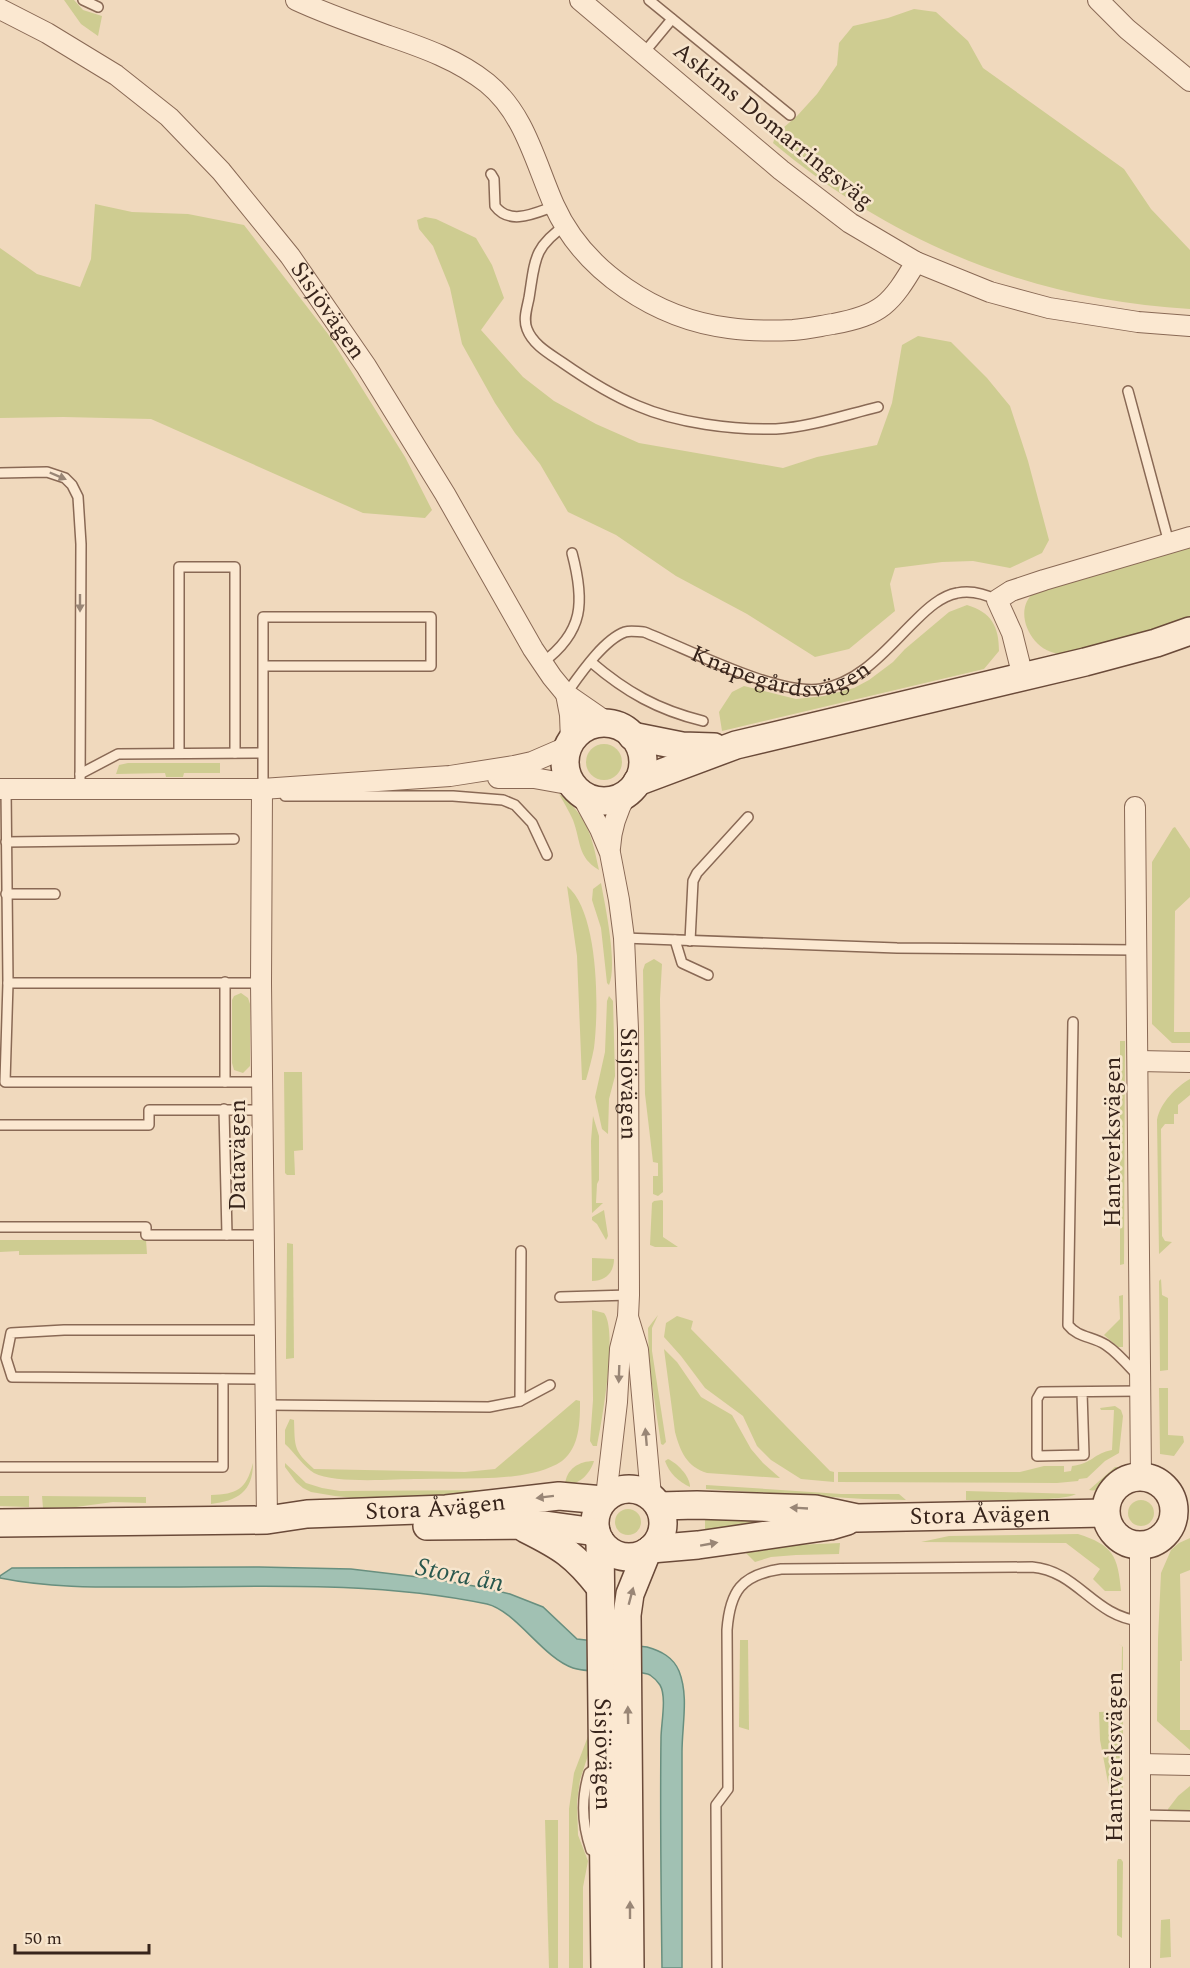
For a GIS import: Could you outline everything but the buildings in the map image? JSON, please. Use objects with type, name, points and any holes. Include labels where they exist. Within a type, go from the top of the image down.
[{"type":"street","points":[[296,0],[439,54],[463,66],[489,85],[522,126],[531,143],[555,206],[589,256],[618,283],[650,303],[685,318],[726,328],[761,332],[798,330],[862,318],[890,300],[915,262]]},
{"type":"street","name":"Askims Domarringsväg","points":[[580,0],[781,170],[850,223],[915,262],[990,292],[1049,308],[1138,322],[1190,326]]},
{"type":"street","points":[[1098,0],[1106,10],[1190,81]]},
{"type":"street","name":"Sisjövägen","points":[[0,9],[88,57],[148,99],[194,141],[239,191],[314,288],[395,411],[542,663],[566,694],[608,723],[621,728],[632,736],[640,747],[643,761],[612,826],[610,854]]},
{"type":"street","points":[[1023,677],[1012,633],[997,600],[1011,591],[1044,580],[1190,537]]},
{"type":"street","points":[[450,776],[534,778],[577,790],[601,801],[615,800],[632,788],[736,745],[1023,677],[1156,643],[1190,631]]},
{"type":"street","name":"Sisjövägen","points":[[566,694],[570,716],[570,743],[565,757],[566,769],[600,829],[610,854],[624,938],[628,1029],[629,1295],[628,1317],[620,1349],[618,1402],[605,1499]]},
{"type":"street","points":[[3,789],[80,781],[262,789],[450,776],[532,762],[570,743],[580,732],[590,726],[608,723]]},
{"type":"street","points":[[632,736],[681,746],[736,745]]},
{"type":"street","name":"Datavägen","points":[[262,789],[261,983],[267,1520]]},
{"type":"street","name":"Hantverksvägen","points":[[1135,807],[1141,1477]]},
{"type":"street","points":[[1138,1061],[1190,1062]]},
{"type":"street","name":"Sisjövägen","points":[[628,1317],[638,1350],[655,1501]]},
{"type":"street","points":[[1141,1477],[1152,1479],[1162,1485],[1170,1493],[1182,1515],[1160,1540],[1140,1546],[1130,1545],[1120,1540],[1113,1533],[1106,1513],[1107,1502],[1112,1492],[1130,1478],[1141,1477]]},
{"type":"street","name":"Stora Åvägen","points":[[0,1523],[267,1520],[307,1514],[446,1509],[559,1496],[605,1499],[613,1493],[628,1488],[636,1489],[655,1501],[804,1508],[857,1518],[1106,1513]]},
{"type":"street","points":[[598,1536],[595,1519],[605,1499]]},
{"type":"street","points":[[649,1551],[657,1544],[663,1529],[662,1513],[655,1501]]},
{"type":"street","name":"Stora Åvägen","points":[[267,1520],[304,1527],[545,1526],[598,1536],[611,1552],[625,1557],[640,1556],[649,1551],[830,1526],[857,1518]]},
{"type":"street","name":"Stora Åvägen","points":[[520,1526],[568,1552],[584,1565],[600,1587]]},
{"type":"street","name":"Sisjövägen","points":[[598,1536],[600,1587],[614,1641],[614,1682],[630,1968]]},
{"type":"street","name":"Hantverksvägen","points":[[1140,1546],[1140,1968]]},
{"type":"street","name":"Sisjövägen","points":[[614,1641],[630,1594],[649,1551]]},
{"type":"street","name":"Sisjövägen","points":[[605,1968],[603,1764],[614,1682]]},
{"type":"street","points":[[1140,1764],[1190,1765]]},
{"type":"lane","points":[[83,0],[98,7]]},
{"type":"lane","points":[[650,0],[790,115]]},
{"type":"lane","points":[[643,54],[672,19]]},
{"type":"lane","points":[[491,174],[494,179],[495,206],[502,214],[515,218],[555,206]]},
{"type":"lane","points":[[566,225],[546,239],[537,253],[526,324],[532,339],[544,351],[606,390],[639,406],[681,418],[728,427],[777,429],[878,407]]},
{"type":"lane","points":[[1128,391],[1169,543]]},
{"type":"lane","points":[[0,473],[47,472],[65,478],[72,485],[78,497],[81,544],[80,781]]},
{"type":"lane","points":[[542,663],[564,643],[576,624],[579,586],[572,554]]},
{"type":"lane","points":[[179,753],[179,567],[235,567],[235,753]]},
{"type":"lane","name":"Knapegårdsvägen","points":[[566,694],[608,643],[624,632],[644,632],[767,681],[791,687],[820,689],[839,684],[858,675],[928,609],[946,597],[968,591],[985,594],[997,600]]},
{"type":"lane","points":[[263,666],[431,666],[430,617],[263,617],[262,789],[285,796],[453,796],[503,800],[515,805],[532,823],[547,855]]},
{"type":"lane","points":[[591,662],[618,685],[655,706],[677,715],[703,721]]},
{"type":"lane","points":[[80,781],[118,754],[262,753]]},
{"type":"lane","points":[[3,789],[8,983],[5,1082],[263,1082]]},
{"type":"lane","points":[[690,940],[693,881],[697,873],[748,817]]},
{"type":"lane","points":[[6,842],[234,839]]},
{"type":"lane","points":[[6,894],[55,894]]},
{"type":"lane","points":[[624,938],[897,948],[1137,950]]},
{"type":"lane","points":[[675,940],[682,963],[708,975]]},
{"type":"lane","points":[[225,982],[225,1082]]},
{"type":"lane","points":[[8,983],[261,983]]},
{"type":"lane","points":[[1073,1022],[1068,1325],[1072,1331],[1105,1344],[1124,1360],[1140,1384],[1082,1392],[1041,1392],[1037,1398],[1037,1456],[1084,1455],[1082,1392]]},
{"type":"lane","points":[[224,1109],[227,1235]]},
{"type":"lane","points":[[0,1125],[149,1125],[149,1110],[263,1110]]},
{"type":"lane","points":[[0,1227],[146,1227],[146,1235],[264,1235]]},
{"type":"lane","points":[[520,1401],[521,1251]]},
{"type":"lane","points":[[560,1297],[629,1295]]},
{"type":"lane","points":[[265,1330],[64,1330],[11,1333],[6,1358],[12,1377],[265,1379]]},
{"type":"lane","points":[[0,1467],[223,1467],[223,1379]]},
{"type":"lane","points":[[266,1405],[489,1407],[520,1401],[550,1385]]},
{"type":"lane","points":[[717,1968],[716,1805],[728,1789],[728,1609],[734,1593],[743,1582],[765,1571],[781,1569],[1048,1568],[1063,1575],[1110,1612],[1125,1619],[1140,1621]]},
{"type":"lane","points":[[1140,1815],[1190,1816]]},
{"type":"shaded area","points":[[64,0],[74,0],[83,10],[102,16],[98,36],[81,24]]},
{"type":"shaded area","points":[[914,9],[936,12],[968,41],[983,68],[1124,169],[1151,209],[1190,250],[1190,309],[1132,303],[1076,293],[1021,279],[968,260],[917,238],[867,210],[819,179],[773,143],[776,134],[817,94],[837,65],[839,43],[853,26]]},
{"type":"shaded area","points":[[95,204],[132,212],[188,214],[244,225],[328,334],[405,457],[432,510],[425,518],[363,513],[151,419],[0,418],[0,248],[37,274],[80,287],[91,259]]},
{"type":"shaded area","points":[[425,217],[436,219],[476,238],[492,265],[504,298],[481,330],[523,377],[554,401],[596,424],[639,443],[783,468],[817,457],[877,445],[892,403],[902,345],[918,336],[951,342],[987,378],[1010,406],[1028,461],[1049,540],[1042,553],[1010,568],[973,561],[895,568],[890,584],[895,611],[849,649],[815,657],[747,614],[676,576],[616,535],[568,512],[540,464],[495,403],[462,344],[450,288],[433,246],[419,229],[417,220]]},
{"type":"shaded area","points":[[1190,544],[1190,618],[1066,654],[1050,652],[1033,638],[1025,619],[1025,608],[1028,599],[1036,591]]},
{"type":"shaded area","points":[[967,605],[988,616],[997,634],[999,651],[984,669],[722,731],[719,712],[732,692],[744,686],[796,699],[824,696],[854,688],[893,662],[949,612]]},
{"type":"shaded area","points":[[604,744],[617,749],[622,762],[617,775],[604,780],[591,775],[586,762],[591,749]]},
{"type":"shaded area","points":[[128,763],[220,763],[220,773],[184,773],[183,777],[166,777],[165,773],[116,774],[119,765]]},
{"type":"shaded area","points":[[559,794],[583,819],[594,847],[599,870],[583,854],[573,820]]},
{"type":"shaded area","points":[[1175,827],[1190,849],[1190,897],[1175,911],[1174,1032],[1190,1032],[1190,1043],[1172,1043],[1152,1024],[1152,862]]},
{"type":"shaded area","points":[[601,883],[611,950],[609,985],[601,928],[592,900],[593,889]]},
{"type":"shaded area","points":[[567,886],[578,899],[585,917],[594,962],[596,1031],[586,1080],[582,1080],[577,956]]},
{"type":"shaded area","points":[[654,959],[662,964],[660,999],[663,1192],[658,1196],[653,1194],[653,1176],[658,1176],[658,1163],[653,1162],[645,1094],[643,970],[645,964]]},
{"type":"shaded area","points":[[241,993],[248,998],[250,1004],[250,1066],[243,1073],[234,1070],[232,1063],[232,1000],[234,996]]},
{"type":"shaded area","points":[[609,996],[613,1001],[615,1076],[609,1099],[608,1134],[602,1129],[595,1097],[605,1052]]},
{"type":"shaded area","points":[[1120,1041],[1125,1041],[1124,1264],[1120,1265]]},
{"type":"shaded area","points":[[284,1072],[302,1072],[303,1150],[294,1151],[295,1175],[285,1173]]},
{"type":"shaded area","points":[[1190,1079],[1190,1095],[1178,1105],[1178,1114],[1174,1114],[1174,1124],[1165,1124],[1161,1129],[1162,1236],[1165,1241],[1172,1242],[1159,1254],[1157,1120],[1169,1096]]},
{"type":"shaded area","points":[[593,1116],[599,1136],[599,1180],[596,1203],[603,1203],[592,1213],[591,1141]]},
{"type":"shaded area","points":[[662,1200],[663,1237],[678,1247],[650,1245],[652,1203]]},
{"type":"shaded area","points":[[604,1210],[608,1236],[606,1240],[597,1224],[592,1220],[592,1217]]},
{"type":"shaded area","points":[[0,1240],[146,1240],[147,1254],[19,1255],[19,1251],[0,1252]]},
{"type":"shaded area","points":[[287,1243],[293,1244],[294,1358],[286,1359]]},
{"type":"shaded area","points":[[592,1258],[614,1259],[611,1272],[597,1281],[592,1281]]},
{"type":"shaded area","points":[[1161,1279],[1162,1295],[1168,1298],[1168,1370],[1160,1371],[1159,1281]]},
{"type":"shaded area","points":[[1123,1295],[1123,1347],[1118,1347],[1104,1335],[1120,1319],[1119,1296]]},
{"type":"shaded area","points":[[592,1310],[604,1313],[610,1338],[608,1377],[597,1446],[593,1446],[590,1441],[593,1400]]},
{"type":"shaded area","points":[[658,1315],[652,1328],[652,1351],[666,1442],[663,1445],[661,1444],[649,1364],[648,1328]]},
{"type":"shaded area","points":[[677,1316],[693,1321],[691,1329],[830,1471],[834,1472],[834,1482],[801,1479],[771,1460],[757,1446],[743,1416],[705,1388],[664,1337],[666,1323]]},
{"type":"shaded area","points":[[664,1349],[677,1362],[701,1397],[732,1415],[751,1449],[780,1478],[707,1473],[689,1462],[679,1446],[675,1432]]},
{"type":"shaded area","points":[[1159,1388],[1168,1388],[1168,1435],[1183,1436],[1184,1442],[1174,1456],[1160,1454]]},
{"type":"shaded area","points":[[576,1400],[580,1401],[579,1425],[576,1441],[568,1455],[551,1467],[521,1475],[479,1478],[336,1479],[314,1473],[285,1444],[285,1430],[290,1419],[294,1420],[296,1447],[314,1469],[465,1472],[495,1469]]},
{"type":"shaded area","points":[[1115,1406],[1121,1410],[1123,1416],[1119,1453],[1105,1461],[1087,1478],[1078,1481],[1057,1483],[838,1482],[838,1472],[1020,1472],[1044,1466],[1064,1466],[1064,1472],[1071,1471],[1072,1466],[1112,1450],[1114,1410],[1101,1410],[1100,1408]]},
{"type":"shaded area","points":[[668,1459],[682,1470],[690,1487],[678,1480],[672,1473],[665,1461]]},
{"type":"shaded area","points":[[594,1461],[583,1478],[570,1485],[565,1485],[568,1474],[574,1467],[583,1462]]},
{"type":"shaded area","points":[[253,1463],[250,1481],[242,1493],[229,1500],[211,1504],[211,1495],[234,1492],[239,1489],[247,1479]]},
{"type":"shaded area","points":[[285,1463],[306,1483],[340,1491],[496,1490],[545,1483],[550,1485],[538,1492],[365,1499],[311,1492],[296,1482],[285,1467]]},
{"type":"shaded area","points":[[1115,1467],[1119,1467],[1107,1484],[1098,1489],[1089,1490]]},
{"type":"shaded area","points":[[706,1485],[841,1494],[899,1494],[906,1500],[706,1489]]},
{"type":"shaded area","points":[[966,1491],[1076,1494],[1068,1497],[1041,1499],[966,1500]]},
{"type":"shaded area","points":[[0,1496],[29,1496],[29,1507],[0,1506]]},
{"type":"shaded area","points":[[42,1496],[146,1497],[146,1503],[113,1502],[76,1507],[43,1508]]},
{"type":"shaded area","points":[[1141,1500],[1150,1504],[1154,1513],[1150,1522],[1141,1526],[1132,1522],[1128,1513],[1132,1504]]},
{"type":"shaded area","points":[[628,1509],[637,1513],[641,1522],[637,1531],[628,1535],[619,1531],[615,1522],[619,1513]]},
{"type":"shaded area","points":[[705,1518],[788,1519],[705,1539]]},
{"type":"shaded area","points":[[1078,1534],[1099,1543],[1111,1554],[1118,1569],[1121,1591],[1105,1591],[1093,1579],[1100,1569],[1066,1543],[921,1542],[949,1536]]},
{"type":"shaded area","points":[[1190,1538],[1190,1570],[1180,1574],[1182,1661],[1180,1661],[1180,1730],[1190,1730],[1190,1750],[1157,1721],[1161,1573],[1171,1550]]},
{"type":"shaded area","points":[[840,1543],[839,1554],[771,1557],[755,1562],[745,1552],[797,1545]]},
{"type":"shaded area","points":[[12,1568],[351,1569],[435,1579],[485,1588],[510,1594],[543,1607],[577,1639],[647,1647],[670,1658],[679,1671],[684,1690],[682,1968],[662,1968],[661,1738],[663,1696],[660,1685],[650,1675],[573,1668],[551,1655],[498,1608],[447,1597],[327,1587],[83,1587],[20,1582],[0,1578]]},
{"type":"shaded area","points":[[740,1640],[748,1640],[749,1730],[739,1727]]},
{"type":"shaded area","points":[[1122,1646],[1123,1786],[1121,1792],[1110,1793],[1100,1740],[1099,1712],[1121,1711]]},
{"type":"shaded area","points":[[590,1731],[591,1746],[580,1780],[577,1802],[578,1835],[588,1861],[583,1887],[583,1968],[569,1968],[569,1809],[574,1773]]},
{"type":"shaded area","points":[[1190,1786],[1190,1811],[1169,1812],[1168,1809],[1178,1796]]},
{"type":"shaded area","points":[[545,1820],[558,1820],[558,1968],[549,1968]]},
{"type":"shaded area","points":[[1118,1859],[1123,1862],[1122,1938],[1117,1935]]},
{"type":"shaded area","points":[[1170,1919],[1171,1957],[1160,1958],[1161,1920]]},
{"type":"water label","name":"Stora ån","points":[[460,1575]]}]
